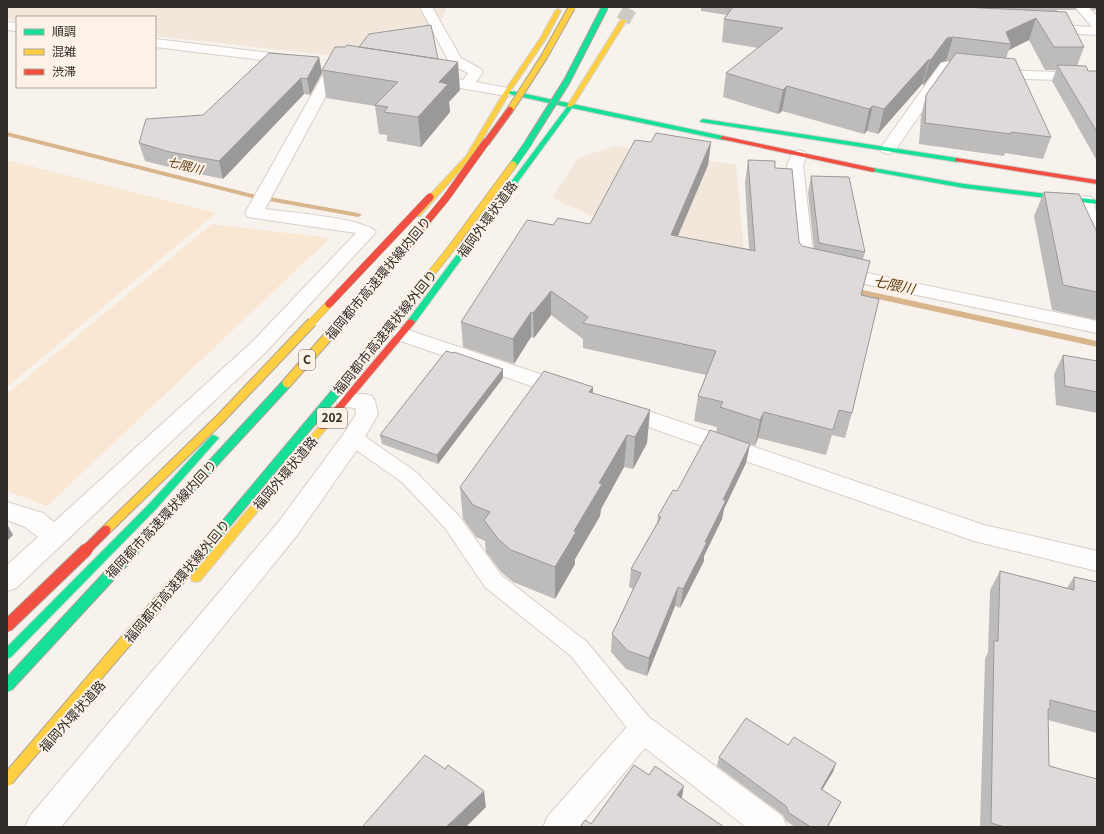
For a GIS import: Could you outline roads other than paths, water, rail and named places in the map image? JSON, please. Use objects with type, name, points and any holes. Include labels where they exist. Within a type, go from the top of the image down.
[{"type":"main road","name":"福岡都市高速環状線内回り","points":[[7,686],[264,409],[367,295],[448,195],[504,121],[533,76],[572,7]]},
{"type":"main road","name":"福岡都市高速環状線外回り","points":[[7,780],[54,727],[310,425],[457,241],[486,203],[540,126],[567,81],[605,7]]},
{"type":"main road","points":[[7,654],[153,506],[469,157],[508,92],[544,37],[558,10]]},
{"type":"main road","name":"福岡外環状道路","points":[[188,586],[402,334],[571,105],[623,21]]},
{"type":"main road","points":[[508,92],[799,155],[964,186],[1091,201]]},
{"type":"main road","points":[[571,105],[645,112]]},
{"type":"main road","points":[[690,119],[888,149],[1035,174],[1097,182]]},
{"type":"main road","points":[[7,626],[220,419],[377,252],[504,121]]},
{"type":"main road","name":"福岡外環状道路","points":[[7,788],[119,663]]},
{"type":"main road","points":[[7,783],[54,727]]},
{"type":"street","points":[[426,7],[455,60],[476,72],[467,85]]},
{"type":"street","points":[[1081,7],[1097,24]]},
{"type":"street","points":[[1034,28],[1097,31]]},
{"type":"street","points":[[156,43],[304,61]]},
{"type":"street","points":[[320,62],[351,67]]},
{"type":"street","points":[[7,581],[259,347],[367,232],[356,227],[254,213],[336,64]]},
{"type":"street","points":[[888,149],[946,66],[1025,75],[1097,77]]},
{"type":"street","points":[[413,76],[508,92]]},
{"type":"street","points":[[799,155],[795,168],[805,266],[1097,327]]},
{"type":"street","points":[[1091,201],[1086,211],[1097,228]]},
{"type":"street","points":[[402,334],[583,396]]},
{"type":"street","points":[[41,827],[289,527],[353,438],[367,414],[364,401],[347,400]]},
{"type":"street","points":[[606,404],[983,534],[1097,561]]},
{"type":"street","points":[[7,511],[34,520],[55,537]]},
{"type":"street","points":[[559,827],[644,729],[771,827]]},
{"type":"lane","points":[[353,438],[409,477],[452,522],[493,581],[579,649],[644,729]]},
{"type":"waterway","name":"七隈川","points":[[7,134],[252,196],[358,215]]},
{"type":"waterway","name":"七隈川","points":[[849,290],[1097,344]]},
{"type":"tunnel","points":[[623,21],[631,7]]}]
